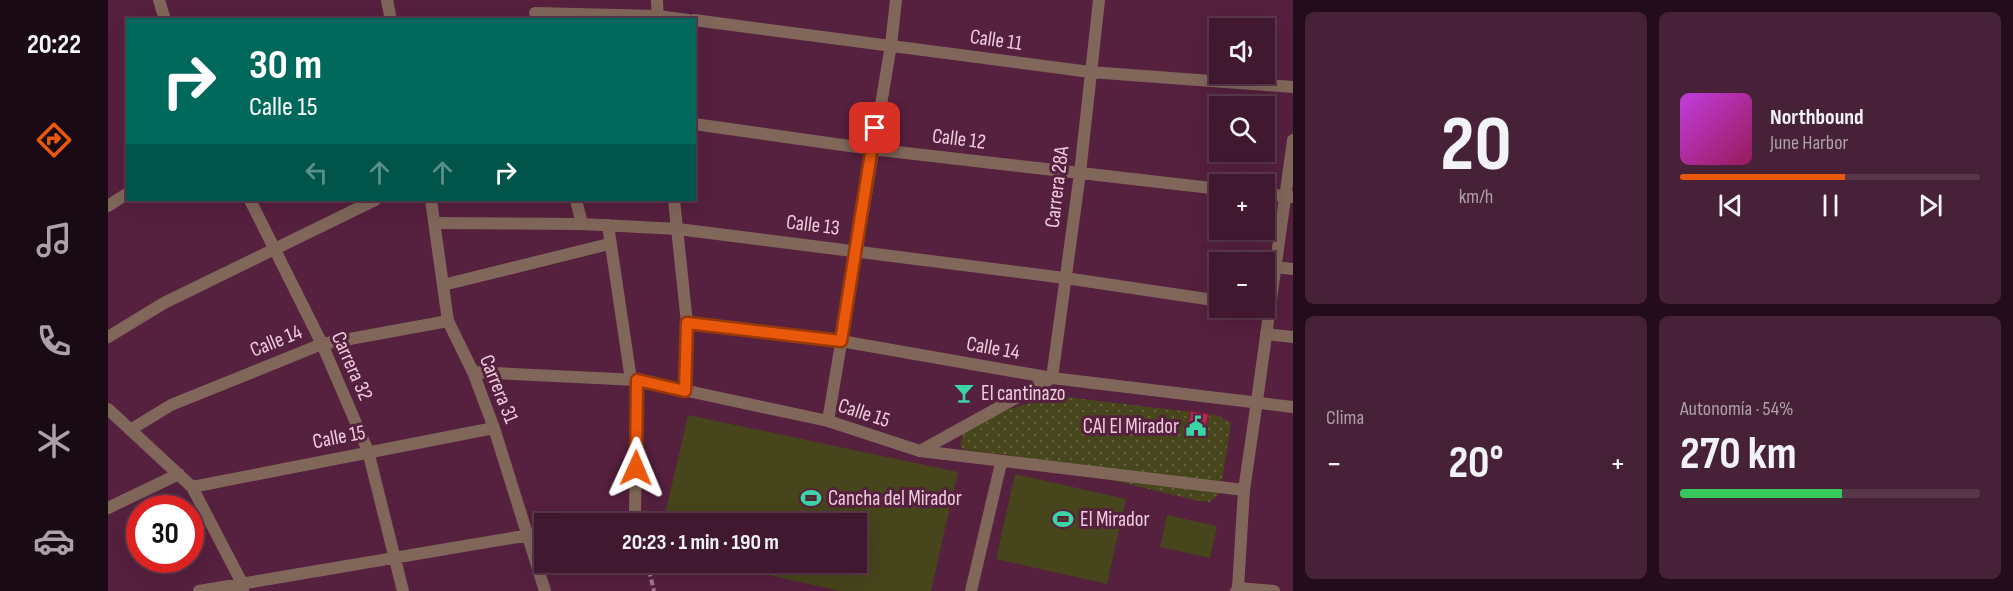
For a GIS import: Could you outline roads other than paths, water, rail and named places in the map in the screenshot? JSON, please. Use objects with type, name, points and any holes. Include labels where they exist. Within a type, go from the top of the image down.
[{"type":"street","points":[[159,0],[164,18]]},
{"type":"street","points":[[387,0],[391,18]]},
{"type":"street","points":[[531,0],[535,16],[658,18],[657,0]]},
{"type":"street","points":[[828,421],[857,250],[871,149],[891,45],[896,0]]},
{"type":"street","name":"Carrera 28A","points":[[1052,378],[1080,173],[1099,0]]},
{"type":"street","name":"Calle 11","points":[[696,20],[1090,72],[1293,87]]},
{"type":"street","name":"Calle 12","points":[[696,124],[871,149],[1209,188]]},
{"type":"street","points":[[1275,263],[1290,196],[1293,140]]},
{"type":"street","points":[[108,206],[126,194]]},
{"type":"street","points":[[1275,195],[1290,196]]},
{"type":"street","name":"Carrera 32","points":[[251,201],[322,344],[368,451],[404,591]]},
{"type":"street","points":[[108,337],[164,303],[373,201]]},
{"type":"street","name":"Carrera 31","points":[[431,201],[448,321],[473,372],[494,428],[545,591]]},
{"type":"street","points":[[576,201],[582,224]]},
{"type":"street","points":[[674,201],[687,323],[685,391]]},
{"type":"street","name":"Calle 13","points":[[435,223],[582,224],[678,229],[857,250],[1209,300]]},
{"type":"street","points":[[608,225],[609,244],[634,380],[635,512]]},
{"type":"street","points":[[443,285],[609,244]]},
{"type":"street","points":[[1275,267],[1293,270]]},
{"type":"street","points":[[1265,318],[1266,334],[1245,490],[1237,589],[1274,591]]},
{"type":"street","name":"Calle 14","points":[[130,430],[171,405],[322,344],[448,321]]},
{"type":"street","name":"Calle 14","points":[[687,323],[841,341],[1052,378],[1293,407]]},
{"type":"street","points":[[1266,334],[1293,337]]},
{"type":"street","name":"Calle 15","points":[[473,372],[634,380],[828,421],[920,451],[1000,463],[1245,490]]},
{"type":"street","points":[[920,451],[1052,378]]},
{"type":"street","points":[[108,409],[192,487],[243,588]]},
{"type":"street","name":"Calle 15","points":[[192,487],[494,428]]},
{"type":"street","points":[[971,591],[1000,463]]},
{"type":"street","points":[[108,508],[178,474]]},
{"type":"street","points":[[200,591],[243,588],[394,558],[529,535]]},
{"type":"place","name":"El cantinazo","points":[[964,393]]},
{"type":"place","name":"CAI El Mirador","points":[[1196,426]]},
{"type":"place","name":"Cancha del Mirador","points":[[811,498]]},
{"type":"place","name":"El Mirador","points":[[1063,519]]}]
